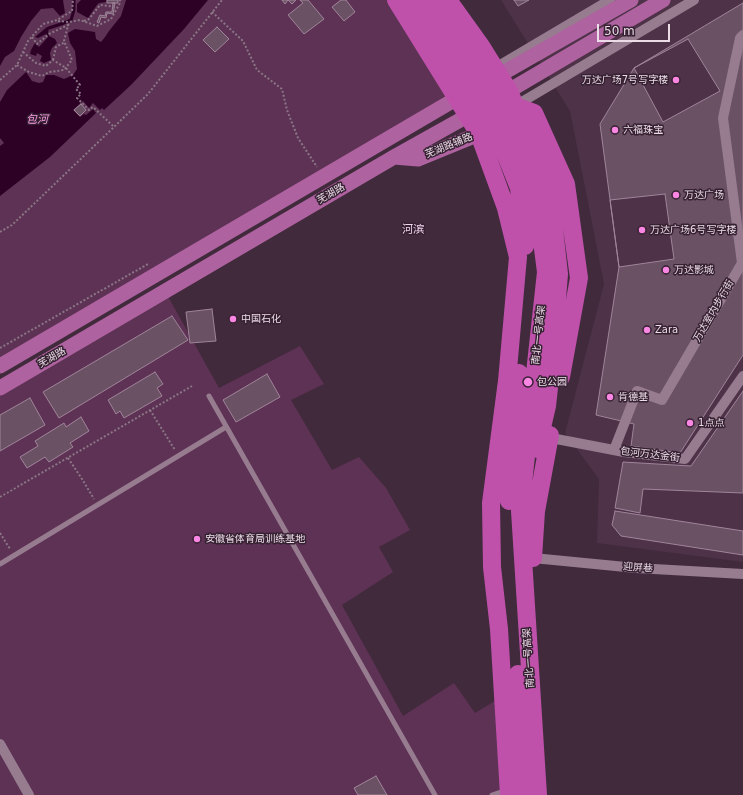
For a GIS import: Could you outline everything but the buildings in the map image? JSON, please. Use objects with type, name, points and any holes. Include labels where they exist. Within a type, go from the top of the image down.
[{"type":"highway","points":[[396,0],[479,134],[506,208],[518,257],[507,381],[491,503],[492,567],[499,629],[505,794]]},
{"type":"highway","name":"南北一号高架","points":[[412,0],[437,36],[499,138],[519,188],[527,275],[509,504],[524,795]]},
{"type":"highway","name":"南北一号高架","points":[[428,0],[465,50],[505,116],[535,186],[546,272],[520,511],[528,558],[538,795]]},
{"type":"highway","points":[[448,0],[481,46],[512,99],[550,192],[559,274],[547,406],[540,436],[530,511],[528,558],[548,795]]},
{"type":"highway","points":[[512,99],[534,113],[566,184],[579,278],[528,558]]},
{"type":"main road","name":"芜湖路","points":[[0,366],[458,98],[497,72],[631,0]]},
{"type":"main road","name":"芜湖路","points":[[0,388],[468,115],[512,99],[663,0]]},
{"type":"main road","name":"芜湖路辅路","points":[[394,157],[418,159],[479,134]]},
{"type":"street","points":[[497,72],[610,0]]},
{"type":"street","points":[[512,99],[694,0]]},
{"type":"street","name":"万达室内步行街","points":[[614,450],[637,391],[662,400],[742,263],[723,118],[740,38],[743,35]]},
{"type":"street","name":"包河万达金街","points":[[540,436],[614,450],[685,459],[743,376]]},
{"type":"street","name":"迎屏巷","points":[[528,558],[636,568],[743,574]]},
{"type":"street","points":[[0,744],[29,795]]},
{"type":"lane","points":[[209,396],[435,795]]},
{"type":"lane","points":[[0,564],[226,427]]},
{"type":"lane","points":[[492,795],[505,794]]},
{"type":"path","points":[[0,80],[17,65],[28,41],[43,24],[57,20],[72,11],[73,0]]},
{"type":"path","points":[[32,37],[37,44],[48,35],[69,23],[80,20],[97,26],[111,19],[120,3],[120,0]]},
{"type":"path","points":[[0,232],[12,225],[148,94],[222,0]]},
{"type":"path","points":[[84,22],[89,19],[100,5],[117,7]]},
{"type":"path","points":[[212,12],[243,41],[258,70],[282,89],[287,110],[298,138],[317,167]]},
{"type":"path","points":[[57,20],[69,23]]},
{"type":"path","points":[[17,65],[29,72],[42,76],[49,72],[64,70],[72,60],[64,41],[69,23]]},
{"type":"path","points":[[23,52],[36,63],[46,66],[53,60],[56,47],[65,42]]},
{"type":"path","points":[[53,60],[66,68],[80,85],[76,89],[81,94],[77,98],[88,110],[93,107],[114,127]]},
{"type":"path","points":[[0,348],[154,261]]},
{"type":"path","points":[[0,497],[192,386]]},
{"type":"path","points":[[150,410],[179,456]]},
{"type":"path","points":[[68,458],[97,505]]},
{"type":"path","points":[[0,533],[13,556]]},
{"type":"shaded area","points":[[0,0],[396,0],[457,98],[0,366]]},
{"type":"shaded area","points":[[501,0],[743,0],[743,562],[597,543],[599,479],[565,433],[604,284],[570,111]]},
{"type":"shaded area","name":"安徽省体育局训练基地","points":[[165,291],[219,388],[300,346],[324,384],[291,400],[332,470],[359,457],[386,488],[410,530],[379,547],[393,572],[342,605],[403,716],[454,683],[475,713],[503,696],[509,795],[0,795],[0,388]]},
{"type":"water","points":[[0,0],[63,0],[65,13],[60,16],[53,8],[41,9],[31,21],[14,51],[5,57],[0,66]]},
{"type":"water","points":[[81,0],[107,1],[99,3],[88,18],[77,12],[77,4]]},
{"type":"water","name":"包河","points":[[126,0],[208,0],[184,29],[131,85],[104,110],[102,108],[100,110],[93,103],[89,108],[83,101],[73,110],[80,117],[84,114],[86,115],[93,109],[96,113],[50,157],[0,196],[0,146],[4,143],[0,138],[0,102],[7,90],[26,72],[32,81],[39,83],[43,82],[46,75],[54,75],[64,79],[73,75],[77,69],[75,51],[70,43],[68,33],[75,29],[95,32],[96,39],[101,42],[121,16]]},
{"type":"water","points":[[47,27],[49,28],[49,36],[55,39],[57,43],[52,48],[50,53],[51,60],[44,63],[40,61],[42,56],[37,53],[36,56],[30,54],[35,43],[39,47],[48,37],[46,34],[38,38],[35,37]]},
{"type":"waterway","points":[[49,28],[71,20],[74,10],[74,0]]},
{"type":"place","name":"万达广场7号写字楼","points":[[676,80]]},
{"type":"place","name":"六福珠宝","points":[[615,130]]},
{"type":"place","name":"万达广场","points":[[676,195]]},
{"type":"place","name":"万达广场6号写字楼","points":[[642,230]]},
{"type":"place","name":"万达影城","points":[[666,270]]},
{"type":"place","name":"中国石化","points":[[233,319]]},
{"type":"place","name":"Zara","points":[[647,330]]},
{"type":"place","name":"包公园","points":[[528,382]]},
{"type":"place","name":"肯德基","points":[[610,397]]},
{"type":"place","name":"1点点","points":[[690,423]]},
{"type":"place","name":"安徽省体育局训练基地","points":[[197,539]]},
{"type":"district","name":"河滨","points":[[413,230]]}]
